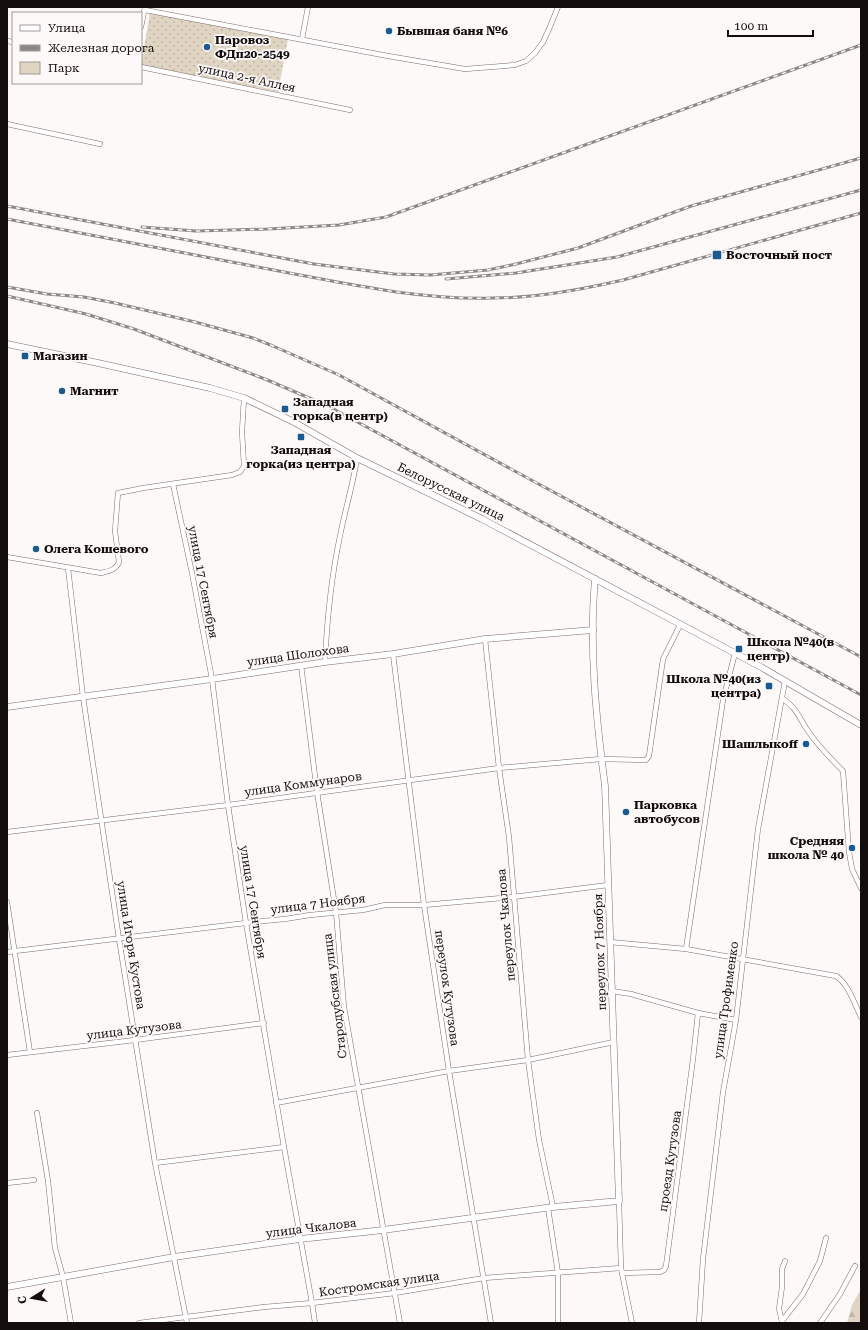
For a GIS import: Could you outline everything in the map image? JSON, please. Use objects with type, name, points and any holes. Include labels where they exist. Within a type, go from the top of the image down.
[{"type":"street","points":[[302,39],[308,7]]},
{"type":"street","points":[[142,22],[145,8],[405,59],[465,69],[514,65],[526,61],[535,53],[549,29],[558,7]]},
{"type":"street","name":"улица 2-я Аллея","points":[[142,67],[350,110]]},
{"type":"street","points":[[7,124],[100,144]]},
{"type":"street","name":"Белорусская улица","points":[[7,344],[210,388],[244,398],[292,421],[356,458],[482,519],[735,653],[861,725]]},
{"type":"street","points":[[7,557],[101,573],[114,570],[119,562],[115,531],[118,493],[232,475],[240,472],[244,466],[242,432],[244,398]]},
{"type":"street","points":[[325,662],[331,586],[356,458]]},
{"type":"street","name":"улица 17 Сентября","points":[[173,484],[192,572],[212,679],[228,805],[246,923],[315,1323]]},
{"type":"street","name":"улица Игоря Кустова","points":[[68,568],[83,697],[100,819],[135,1040],[156,1163],[188,1323]]},
{"type":"street","name":"переулок 7 Ноября","points":[[595,579],[593,630],[598,735],[605,786],[622,1271],[632,1323]]},
{"type":"street","name":"улица Коммунаров","points":[[7,832],[100,819],[228,805],[408,779],[499,768],[601,759],[643,761],[648,758],[663,659],[680,625]]},
{"type":"street","name":"улица Шолохова","points":[[7,707],[212,679],[301,665],[393,654],[485,639],[593,630]]},
{"type":"street","name":"переулок Чкалова","points":[[485,639],[499,768],[509,837],[528,1060],[558,1272],[558,1323]]},
{"type":"street","points":[[686,949],[722,700],[735,653]]},
{"type":"street","name":"переулок Кутузова","points":[[393,654],[424,905],[449,1071],[492,1323]]},
{"type":"street","name":"Стародубская улица","points":[[301,665],[317,792],[336,912],[344,1007],[400,1323]]},
{"type":"street","name":"улица Трофименко","points":[[699,1323],[704,1259],[722,1092],[736,1020],[758,829],[786,682]]},
{"type":"street","points":[[783,699],[792,705],[808,731],[828,756],[843,771],[850,858],[852,869],[861,888]]},
{"type":"street","name":"улица 7 Ноября","points":[[7,952],[386,906],[424,905],[513,897],[608,885]]},
{"type":"street","points":[[7,902],[30,1052]]},
{"type":"street","points":[[610,942],[686,949],[743,958],[838,977],[853,998],[861,1017]]},
{"type":"street","points":[[612,991],[631,994],[698,1012],[736,1020]]},
{"type":"street","name":"проезд Кутузова","points":[[622,1271],[660,1272],[664,1270],[666,1266],[698,1012]]},
{"type":"street","name":"улица Кутузова","points":[[7,1055],[264,1023]]},
{"type":"street","points":[[276,1103],[449,1071],[528,1060],[614,1042]]},
{"type":"street","points":[[37,1114],[48,1181],[55,1248],[63,1277],[71,1323]]},
{"type":"street","points":[[156,1163],[284,1146]]},
{"type":"street","points":[[7,1183],[34,1180]]},
{"type":"street","name":"улица Чкалова","points":[[7,1287],[174,1258],[300,1240],[473,1217],[619,1201]]},
{"type":"street","points":[[782,1322],[802,1294],[820,1261],[826,1238]]},
{"type":"street","points":[[782,1322],[779,1309],[782,1287],[782,1269],[785,1261]]},
{"type":"street","points":[[820,1323],[840,1294],[855,1266]]},
{"type":"street","name":"Костромская улица","points":[[139,1323],[264,1307],[395,1293],[484,1278],[558,1272],[622,1271]]},
{"type":"green space","points":[[150,13],[288,39],[278,92],[142,65]]},
{"type":"green space","points":[[861,1289],[861,1323],[847,1323],[852,1305]]},
{"type":"railway","points":[[142,227],[196,231],[268,229],[339,225],[386,217],[861,45]]},
{"type":"railway","points":[[7,206],[314,264],[394,274],[430,275],[488,270],[578,248],[691,206],[861,158]]},
{"type":"railway","points":[[446,279],[516,273],[617,257],[861,190]]},
{"type":"railway","points":[[7,219],[249,266],[388,291],[440,297],[509,298],[558,293],[623,280],[861,213]]},
{"type":"railway","points":[[7,287],[47,294],[84,297],[115,303],[195,322],[253,338],[273,346],[339,375],[861,657]]},
{"type":"railway","points":[[7,296],[86,314],[134,329],[265,379],[328,406],[861,695]]},
{"type":"place","name":"Бывшая баня №6","points":[[389,31]]},
{"type":"place","name":"Паровоз ФДп20-2549","points":[[207,47]]},
{"type":"place","name":"Восточный пост","points":[[717,255]]},
{"type":"place","name":"Магазин","points":[[25,356]]},
{"type":"place","name":"Магнит","points":[[62,391]]},
{"type":"place","name":"Западная горка(в центр)","points":[[285,409]]},
{"type":"place","name":"Западная горка(из центра)","points":[[301,437]]},
{"type":"place","name":"Олега Кошевого","points":[[36,549]]},
{"type":"place","name":"Школа №40(в центр)","points":[[739,649]]},
{"type":"place","name":"Школа №40(из центра)","points":[[769,686]]},
{"type":"place","name":"Шашлыкоff","points":[[806,744]]},
{"type":"place","name":"Парковка автобусов","points":[[626,812]]},
{"type":"place","name":"Средняя школа № 40","points":[[852,848]]}]
